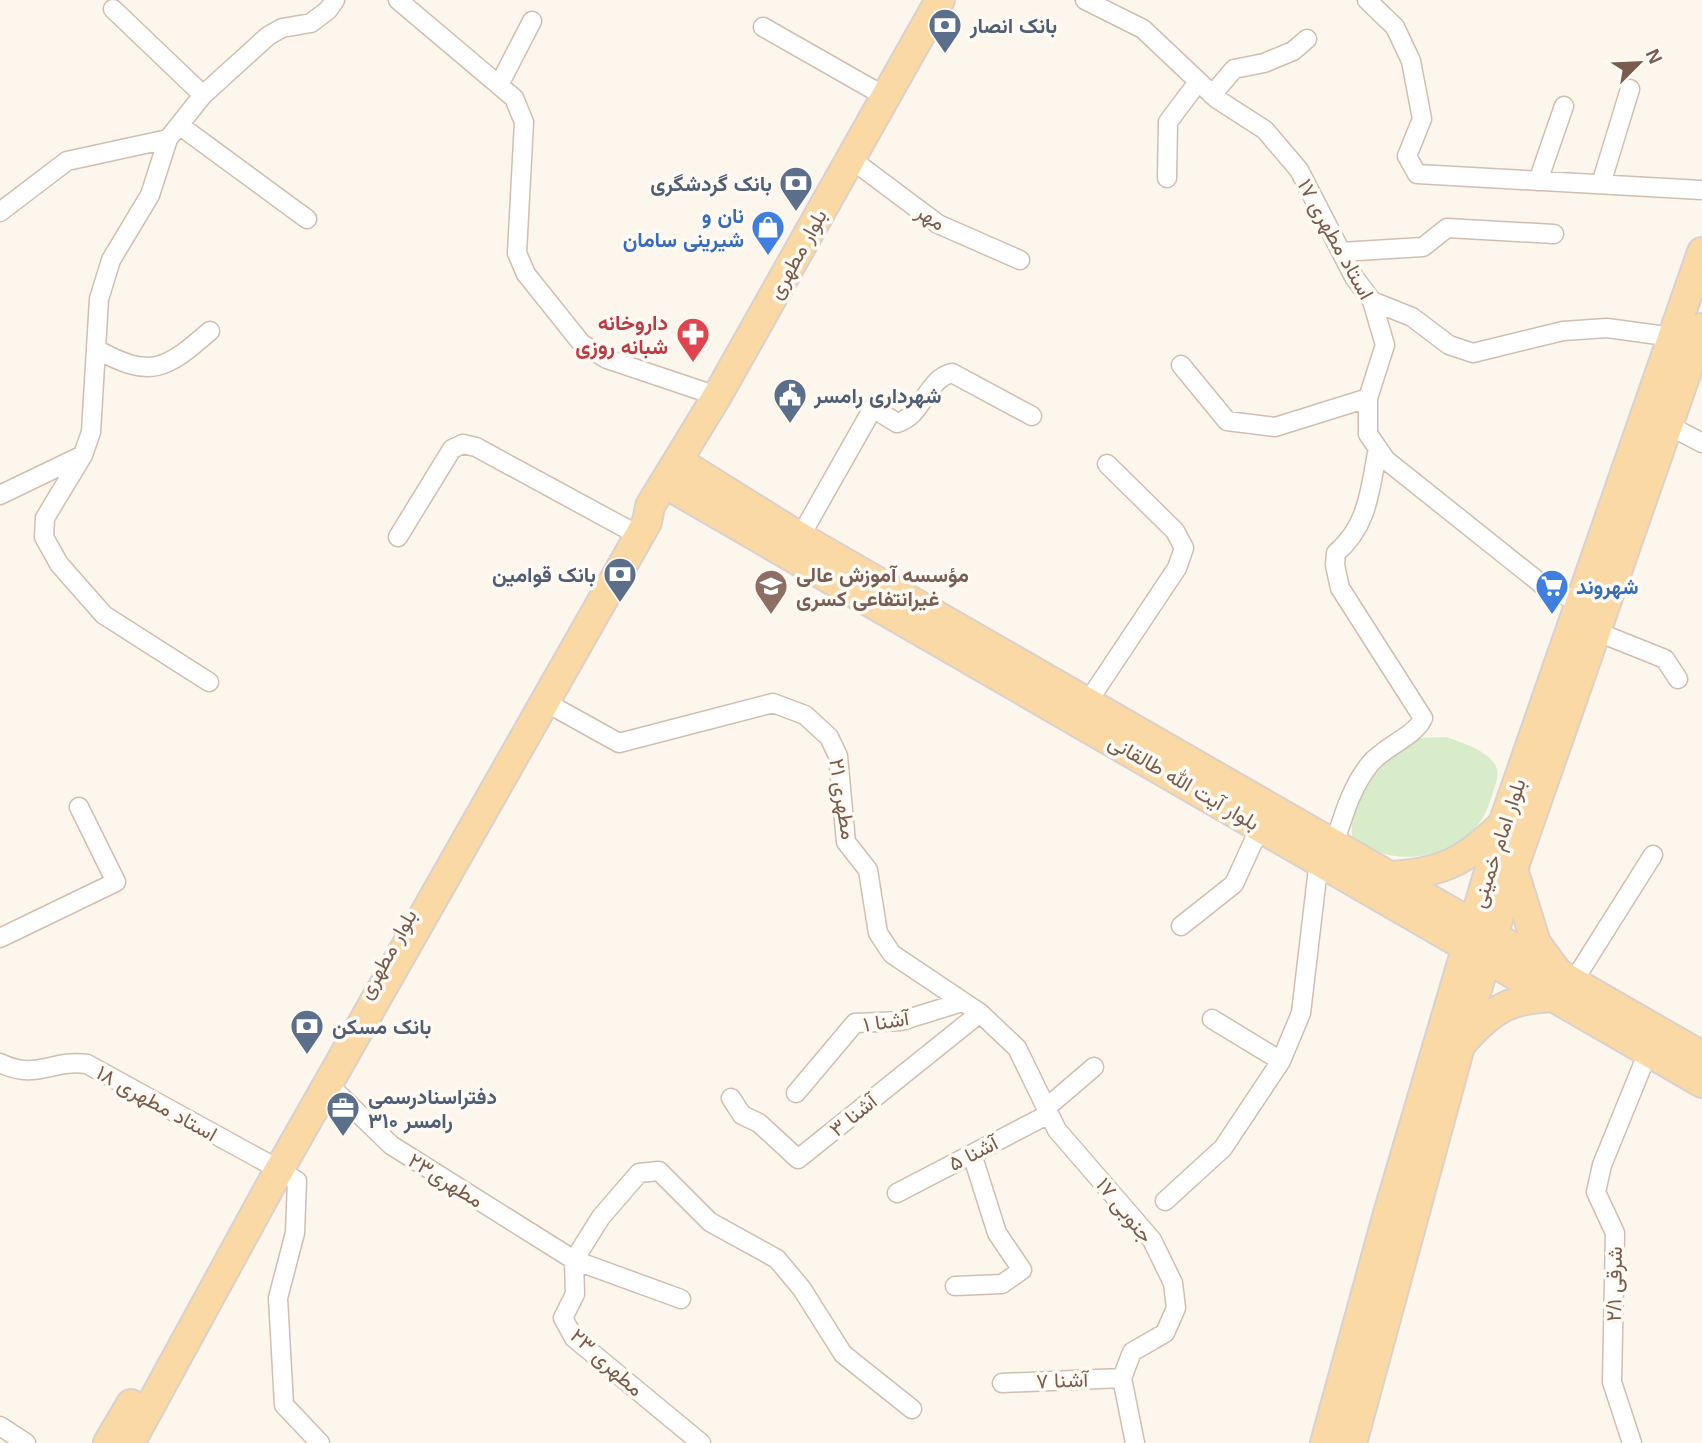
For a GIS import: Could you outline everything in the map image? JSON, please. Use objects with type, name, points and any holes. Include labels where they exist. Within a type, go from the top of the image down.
[{"type":"main road","name":"بلوار مطهری","points":[[108,1443],[274,1167],[603,586],[647,522],[664,483],[717,396],[940,0]]},
{"type":"main road","name":"بلوار امام خمینی","points":[[1352,1443],[1399,1221],[1479,941],[1513,869],[1592,615],[1673,337],[1702,252]]},
{"type":"main road","name":"بلوار امام خمینی","points":[[1325,1443],[1460,1046],[1503,824],[1592,615],[1668,425],[1702,328]]},
{"type":"main road","name":"بلوار مطهری","points":[[133,1437],[274,1167],[329,1085],[547,703],[627,529],[664,483]]},
{"type":"main road","name":"بلوار آیت الله طالقانی","points":[[664,483],[800,537],[1087,703],[1204,782],[1260,827],[1388,876],[1479,941]]},
{"type":"main road","name":"بلوار آیت الله طالقانی","points":[[664,483],[1204,782],[1479,941],[1702,1056]]},
{"type":"main road","points":[[1388,876],[1421,874],[1449,867],[1478,849],[1503,824]]},
{"type":"main road","points":[[1460,1046],[1483,1020],[1501,1007],[1563,984],[1536,943],[1513,869]]},
{"type":"main road","name":"بلوار آیت الله طالقانی","points":[[1563,984],[1648,1052],[1702,1083]]},
{"type":"street","points":[[209,682],[104,615],[59,564],[44,537],[45,518],[83,455],[91,432],[99,299],[111,260],[150,195],[168,139],[203,95],[268,36],[282,28],[311,23],[328,10],[335,0]]},
{"type":"street","points":[[398,0],[514,98],[524,122],[517,253],[526,274],[582,344],[607,359],[717,396]]},
{"type":"street","name":"استاد مطهری ۱۷","points":[[1085,0],[1143,29],[1212,95],[1265,130],[1299,170],[1341,252],[1372,302],[1385,345],[1368,398],[1368,434],[1386,460],[1544,586],[1665,659],[1678,679]]},
{"type":"street","points":[[1367,0],[1395,27],[1411,61],[1422,120],[1407,156],[1417,174],[1702,190]]},
{"type":"street","points":[[113,9],[203,95]]},
{"type":"street","points":[[499,85],[532,21]]},
{"type":"street","points":[[763,27],[886,97]]},
{"type":"street","points":[[1212,95],[1234,69],[1264,64],[1293,51],[1307,39]]},
{"type":"street","points":[[1167,178],[1168,122],[1198,82]]},
{"type":"street","points":[[1601,184],[1630,89]]},
{"type":"street","points":[[1538,181],[1564,106]]},
{"type":"street","points":[[179,125],[307,219]]},
{"type":"street","points":[[0,212],[66,161],[168,139]]},
{"type":"street","name":"مهر","points":[[851,159],[938,224],[1020,260]]},
{"type":"street","points":[[1341,252],[1423,247],[1447,228],[1554,234]]},
{"type":"street","points":[[1372,302],[1412,317],[1449,345],[1474,353],[1563,331],[1607,328],[1673,337]]},
{"type":"street","points":[[96,349],[132,366],[165,365],[176,360],[210,331]]},
{"type":"street","points":[[1181,365],[1227,421],[1275,427],[1368,398]]},
{"type":"street","points":[[800,537],[873,408],[897,423],[909,419],[942,376],[952,373],[1032,416]]},
{"type":"street","points":[[1668,425],[1702,443]]},
{"type":"street","points":[[398,537],[452,449],[463,444],[476,447],[627,529]]},
{"type":"street","points":[[1165,1201],[1223,1147],[1281,1061],[1301,1013],[1326,853],[1353,789],[1370,763],[1391,743],[1419,728],[1423,718],[1340,588],[1335,565],[1336,553],[1352,540],[1364,520],[1378,448]]},
{"type":"street","points":[[0,495],[83,455]]},
{"type":"street","points":[[1087,703],[1177,568],[1184,548],[1175,531],[1107,464]]},
{"type":"street","name":"مطهری ۲۱","points":[[547,703],[620,743],[773,703],[805,715],[829,737],[838,756],[845,842],[868,870],[878,933],[892,954],[980,1013],[1017,1048],[1051,1117]]},
{"type":"street","points":[[0,938],[116,882],[79,807]]},
{"type":"street","points":[[1181,926],[1234,884],[1260,827]]},
{"type":"street","points":[[1563,984],[1653,855]]},
{"type":"street","name":"آشنا ۱","points":[[796,1093],[855,1023],[901,1021],[962,1002]]},
{"type":"street","name":"آشنا ۳","points":[[731,1098],[742,1115],[759,1123],[798,1159],[980,1013]]},
{"type":"street","points":[[1212,1019],[1281,1061]]},
{"type":"street","name":"شرقی ۲/۱","points":[[1632,1443],[1612,1382],[1615,1233],[1596,1192],[1602,1165],[1648,1052]]},
{"type":"street","name":"استاد مطهری ۱۸","points":[[0,1063],[22,1073],[74,1062],[87,1064],[274,1167]]},
{"type":"street","name":"آشنا ۵","points":[[897,1193],[1051,1117],[1094,1067]]},
{"type":"street","name":"مطهری۲۳","points":[[329,1085],[391,1145],[574,1260],[681,1299]]},
{"type":"street","name":"جنوبی ۱۷","points":[[1051,1117],[1152,1240],[1173,1283],[1177,1308],[1165,1333],[1132,1352],[1122,1378]]},
{"type":"street","points":[[956,1286],[1002,1284],[1022,1269],[997,1233],[972,1154]]},
{"type":"street","points":[[274,1167],[297,1181],[295,1233],[278,1298],[284,1405],[320,1443]]},
{"type":"street","points":[[574,1260],[601,1217],[639,1173],[659,1171],[710,1222],[777,1259],[802,1289],[843,1354],[912,1409]]},
{"type":"street","name":"مطهری ۲۳","points":[[574,1260],[575,1294],[563,1318],[574,1338],[701,1443]]},
{"type":"street","points":[[1122,1378],[1135,1443]]},
{"type":"street","name":"آشنا ۷","points":[[1002,1383],[1122,1378]]},
{"type":"street","points":[[0,1426],[26,1443]]},
{"type":"green space","points":[[1447,737],[1485,754],[1497,770],[1489,805],[1475,828],[1448,848],[1415,856],[1381,853],[1365,847],[1352,837],[1352,822],[1359,794],[1384,759],[1413,740]]},
{"type":"place","name":"بانک انصار","points":[[945,55]]},
{"type":"place","name":"بانک گردشگری","points":[[796,213]]},
{"type":"place","name":"نان و شیرینی سامان","points":[[768,257]]},
{"type":"place","name":"داروخانه شبانه روزی","points":[[693,364]]},
{"type":"place","name":"شهرداری رامسر","points":[[790,425]]},
{"type":"place","name":"بانک قوامین","points":[[620,604]]},
{"type":"place","name":"مؤسسه آموزش عالی غیرانتفاعی کسری","points":[[771,616]]},
{"type":"place","name":"شهروند","points":[[1552,616]]},
{"type":"place","name":"بانک مسکن","points":[[307,1056]]},
{"type":"place","name":"دفتراسنادرسمی ۳۱۰ رامسر","points":[[343,1138]]}]
